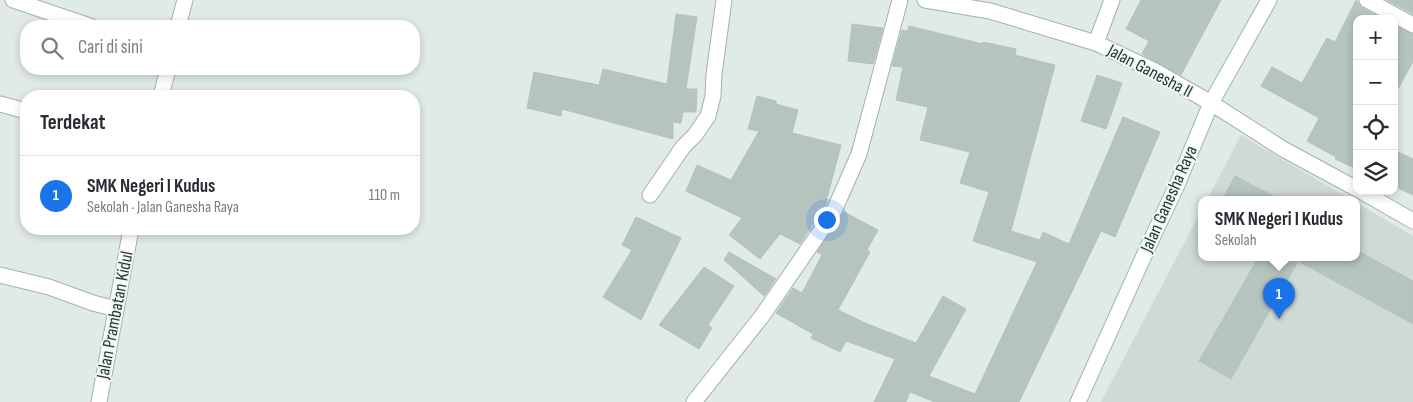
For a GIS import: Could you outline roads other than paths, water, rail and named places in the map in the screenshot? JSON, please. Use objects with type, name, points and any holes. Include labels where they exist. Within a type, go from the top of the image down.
[{"type":"street","points":[[13,0],[72,20]]},
{"type":"street","points":[[180,20],[185,0]]},
{"type":"street","points":[[650,194],[683,147],[708,116],[713,96],[714,74],[724,0]]},
{"type":"street","points":[[694,402],[762,316],[833,213],[859,154],[900,0]]},
{"type":"street","name":"Jalan Ganesha II","points":[[925,0],[990,11],[1096,43],[1155,71],[1211,103],[1283,150],[1353,187]]},
{"type":"street","points":[[1096,43],[1112,0]]},
{"type":"street","name":"Jalan Ganesha Raya","points":[[1078,402],[1177,185],[1211,103],[1269,0]]},
{"type":"street","points":[[1367,0],[1413,25]]},
{"type":"street","points":[[162,90],[166,75]]},
{"type":"street","points":[[0,104],[20,109]]},
{"type":"street","points":[[1368,195],[1413,221]]},
{"type":"street","name":"Jalan Prambatan Kidul","points":[[99,402],[131,235]]},
{"type":"street","points":[[0,275],[49,287],[116,309]]},
{"type":"place","name":"SMK Negeri I Kudus","points":[[1279,319]]}]
